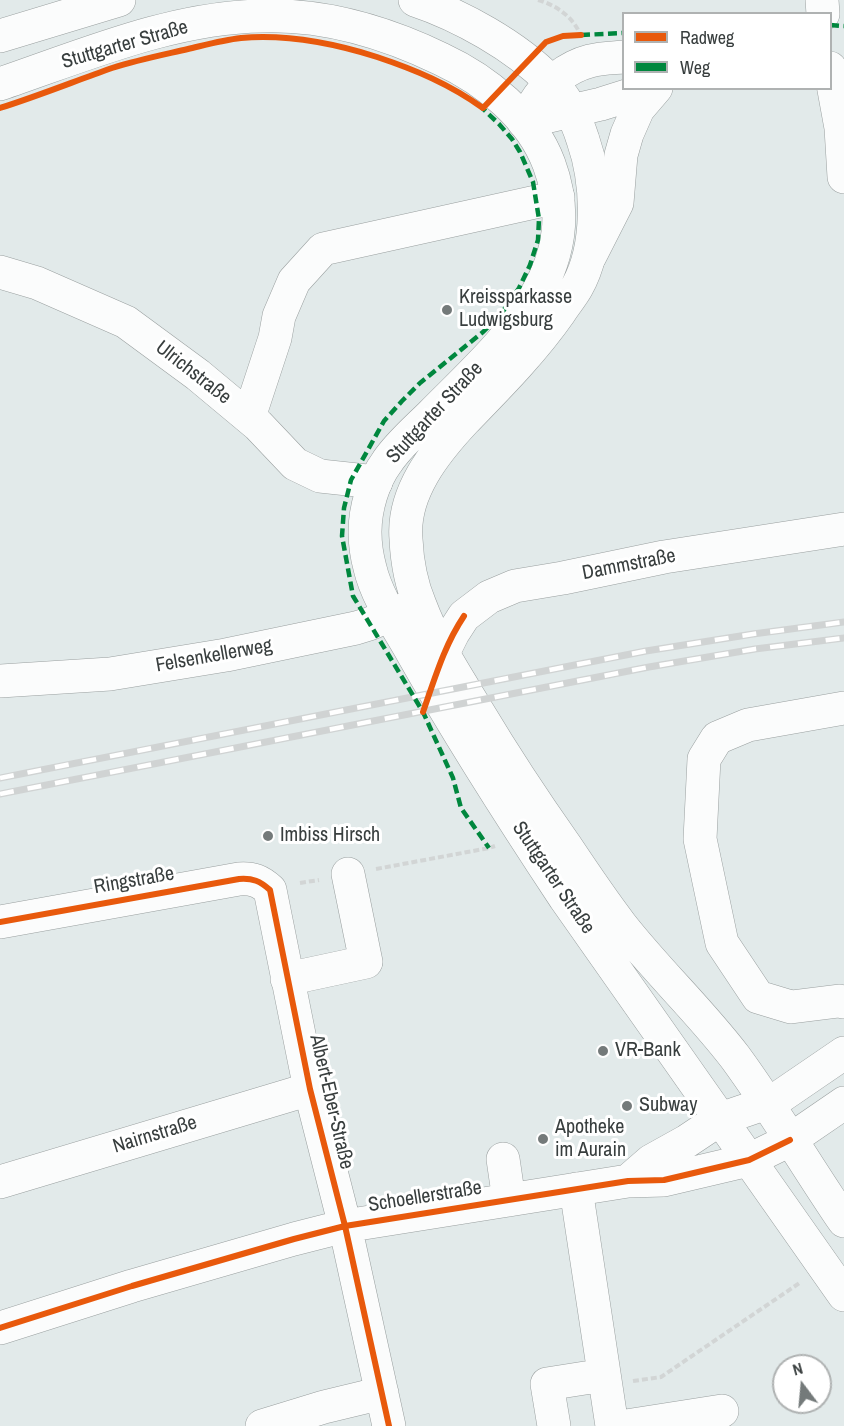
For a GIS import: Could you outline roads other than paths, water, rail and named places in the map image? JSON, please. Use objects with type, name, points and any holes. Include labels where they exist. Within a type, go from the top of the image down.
[{"type":"street","points":[[0,36],[119,0]]},
{"type":"street","name":"Stuttgarter Straße","points":[[415,0],[457,17],[488,34],[521,56],[552,82],[578,122],[588,155],[593,185],[594,226],[588,259],[578,287],[528,354],[449,437],[417,485],[409,509],[405,533],[408,559],[405,609],[432,687],[523,835],[844,1295]]},
{"type":"street","name":"Stuttgarter Straße","points":[[0,84],[159,32],[230,18],[291,16],[317,19],[413,45],[454,65],[488,87],[512,107],[537,139],[553,176],[558,197],[559,234],[554,258],[545,280],[529,307],[499,345],[386,463],[376,482],[367,510],[365,531],[369,568],[374,582],[405,609],[443,654],[520,780],[622,926],[734,1056],[844,1221]]},
{"type":"street","points":[[524,122],[536,101],[552,82],[573,67],[589,61],[622,57]]},
{"type":"street","points":[[832,74],[841,128],[844,177]]},
{"type":"street","points":[[524,122],[601,104],[647,90]]},
{"type":"street","points":[[588,259],[617,203],[621,155],[627,134],[638,109],[652,90]]},
{"type":"street","points":[[249,417],[275,338],[279,316],[294,281],[323,249],[558,197]]},
{"type":"street","name":"Ulrichstraße","points":[[0,272],[37,283],[126,322],[198,375],[249,417],[296,464],[320,476],[376,482]]},
{"type":"street","name":"Dammstraße","points":[[443,654],[453,633],[465,616],[489,597],[515,586],[664,557],[844,529]]},
{"type":"street","name":"Felsenkellerweg","points":[[1,677],[110,674],[226,656],[356,628],[405,609]]},
{"type":"street","points":[[844,708],[748,725],[717,738],[704,759],[700,839],[722,943],[758,997],[791,1007],[844,1002]]},
{"type":"street","points":[[287,979],[366,962],[348,874]]},
{"type":"street","name":"Ringstraße","points":[[0,922],[239,879],[249,878],[261,882],[270,890]]},
{"type":"street","name":"Albert-Eber-Straße","points":[[270,890],[310,1089],[345,1226],[389,1426]]},
{"type":"street","points":[[628,1181],[651,1161],[720,1119],[767,1103],[795,1087],[844,1053]]},
{"type":"street","name":"Nairnstraße","points":[[0,1182],[310,1089]]},
{"type":"street","name":"Schoellerstraße","points":[[0,1328],[132,1286],[345,1226],[628,1181],[664,1180],[749,1160],[790,1140],[844,1103]]},
{"type":"street","points":[[503,1159],[509,1200]]},
{"type":"street","points":[[576,1189],[612,1426]]},
{"type":"street","points":[[554,1426],[548,1384],[605,1381]]},
{"type":"street","points":[[262,1426],[324,1407],[382,1393]]},
{"type":"street","points":[[626,1426],[722,1411]]},
{"type":"railway","points":[[0,778],[646,651],[844,622]]},
{"type":"railway","points":[[0,794],[649,667],[755,649],[844,638]]},
{"type":"place","name":"Kreissparkasse Ludwigsburg","points":[[447,310]]},
{"type":"place","name":"Imbiss Hirsch","points":[[268,836]]},
{"type":"place","name":"VR-Bank","points":[[603,1051]]},
{"type":"place","name":"Subway","points":[[627,1106]]},
{"type":"place","name":"Apotheke im Aurain","points":[[543,1139]]}]
